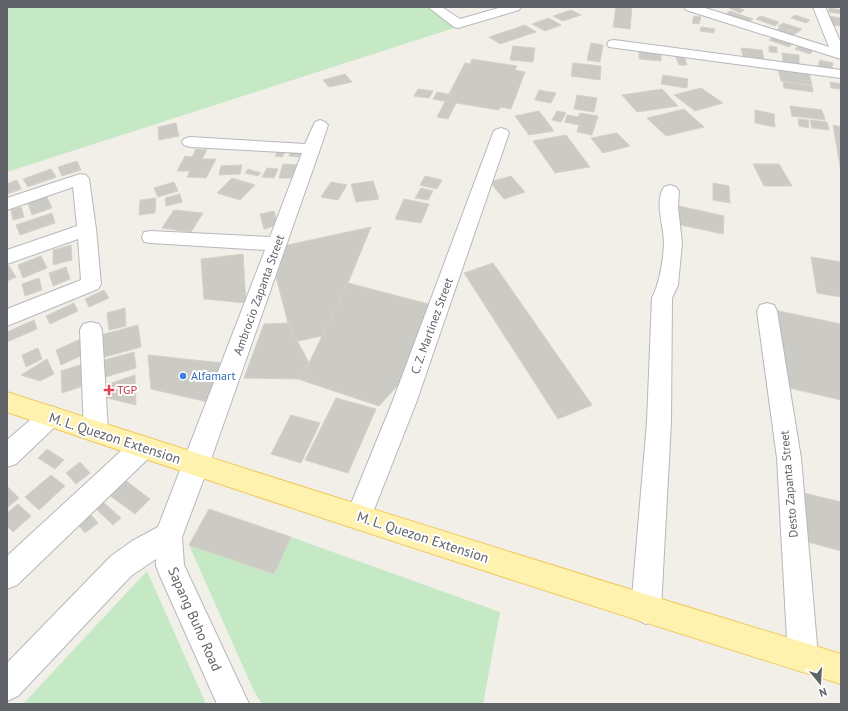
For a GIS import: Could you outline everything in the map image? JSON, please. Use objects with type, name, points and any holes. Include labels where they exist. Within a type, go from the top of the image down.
[{"type":"main road","name":"M. L. Quezon Extension","points":[[7,402],[196,465],[359,516],[646,610],[841,669]]},
{"type":"street","points":[[438,8],[458,24],[515,7]]},
{"type":"street","points":[[690,7],[840,54]]},
{"type":"street","points":[[819,7],[840,54]]},
{"type":"street","points":[[614,44],[841,74]]},
{"type":"street","name":"Ambrocio Zapanta Street","points":[[196,465],[278,244],[320,125]]},
{"type":"street","name":"C. Z. Martinez Street","points":[[359,516],[404,403],[501,133]]},
{"type":"street","points":[[190,142],[312,149]]},
{"type":"street","points":[[7,204],[80,179],[87,229],[91,284],[7,318]]},
{"type":"street","points":[[646,610],[659,422],[662,298],[668,285],[673,243],[668,207],[670,191]]},
{"type":"street","points":[[7,257],[87,229]]},
{"type":"street","points":[[151,237],[278,244]]},
{"type":"street","name":"Desto Zapanta Street","points":[[767,311],[789,458],[803,657]]},
{"type":"street","points":[[91,330],[96,431]]},
{"type":"street","points":[[7,456],[51,416]]},
{"type":"street","points":[[7,575],[143,447]]},
{"type":"street","name":"Sapang Buho Road","points":[[196,465],[168,537],[170,566],[233,704]]},
{"type":"street","points":[[7,685],[121,566],[142,551],[168,537]]},
{"type":"green space","points":[[7,7],[428,7],[457,27],[7,172]]},
{"type":"green space","points":[[291,537],[500,612],[483,704],[262,704],[253,689],[189,545],[274,574]]},
{"type":"green space","points":[[147,571],[206,704],[23,704]]},
{"type":"building","points":[[616,7],[632,7],[630,29],[613,27]]},
{"type":"building","points":[[727,7],[736,7],[744,10],[740,13]]},
{"type":"building","points":[[829,8],[841,10],[841,14],[829,12]]},
{"type":"building","points":[[571,10],[581,15],[563,21],[553,16]]},
{"type":"building","points":[[730,11],[753,19],[747,23],[725,15]]},
{"type":"building","points":[[795,15],[810,20],[806,23],[791,18]]},
{"type":"building","points":[[694,16],[701,17],[699,24],[692,23]]},
{"type":"building","points":[[761,16],[779,22],[775,26],[756,19]]},
{"type":"building","points":[[829,16],[841,18],[841,26],[830,25]]},
{"type":"building","points":[[549,18],[561,25],[545,31],[532,24]]},
{"type":"building","points":[[783,23],[802,29],[797,33],[778,26]]},
{"type":"building","points":[[525,25],[536,32],[500,44],[489,37]]},
{"type":"building","points":[[701,27],[715,29],[714,33],[700,31]]},
{"type":"building","points":[[780,27],[796,33],[792,36],[776,31]]},
{"type":"building","points":[[775,36],[794,43],[789,47],[769,40]]},
{"type":"building","points":[[591,43],[603,45],[600,62],[587,60]]},
{"type":"building","points":[[800,45],[815,49],[810,54],[795,49]]},
{"type":"building","points":[[513,46],[535,48],[533,62],[510,60]]},
{"type":"building","points":[[769,46],[777,47],[777,53],[769,52]]},
{"type":"building","points":[[741,48],[762,50],[764,59],[743,56]]},
{"type":"building","points":[[639,51],[661,53],[661,61],[639,59]]},
{"type":"building","points":[[782,53],[799,55],[799,65],[783,62]]},
{"type":"building","points":[[675,54],[684,55],[687,65],[679,65]]},
{"type":"building","points":[[472,59],[517,66],[515,70],[525,72],[511,109],[500,107],[499,110],[456,103],[448,119],[437,117],[465,63],[470,64]]},
{"type":"building","points":[[820,60],[833,63],[832,69],[818,66]]},
{"type":"building","points":[[573,63],[601,66],[600,80],[571,76]]},
{"type":"building","points":[[778,69],[809,73],[812,85],[781,81]]},
{"type":"building","points":[[345,74],[352,82],[329,87],[323,80]]},
{"type":"building","points":[[663,75],[688,79],[687,88],[661,84]]},
{"type":"building","points":[[783,82],[812,86],[813,92],[784,88]]},
{"type":"building","points":[[830,82],[841,84],[841,89],[831,88]]},
{"type":"building","points":[[701,88],[723,103],[695,111],[674,95]]},
{"type":"building","points":[[418,89],[433,91],[429,98],[414,96]]},
{"type":"building","points":[[662,89],[678,106],[637,112],[622,95]]},
{"type":"building","points":[[539,90],[556,93],[551,103],[535,100]]},
{"type":"building","points":[[437,92],[452,95],[449,102],[433,99]]},
{"type":"building","points":[[577,95],[597,98],[594,112],[574,109]]},
{"type":"building","points":[[790,106],[822,110],[825,120],[792,116]]},
{"type":"building","points":[[684,109],[704,127],[666,136],[647,118]]},
{"type":"building","points":[[755,110],[774,114],[775,127],[755,123]]},
{"type":"building","points":[[539,111],[554,131],[529,135],[515,116]]},
{"type":"building","points":[[557,111],[566,113],[561,122],[552,120]]},
{"type":"building","points":[[580,113],[598,116],[592,135],[577,132],[579,125],[565,122],[567,115],[578,117]]},
{"type":"building","points":[[798,119],[808,120],[809,128],[799,126]]},
{"type":"building","points":[[810,120],[827,122],[829,130],[812,128]]},
{"type":"building","points":[[176,123],[179,136],[159,140],[158,127]]},
{"type":"building","points":[[833,125],[841,127],[841,172]]},
{"type":"building","points":[[617,133],[630,146],[603,153],[591,138]]},
{"type":"building","points":[[566,135],[590,167],[555,173],[533,141]]},
{"type":"building","points":[[196,149],[207,150],[202,159],[216,159],[206,178],[187,177],[190,171],[177,171],[185,156],[192,157]]},
{"type":"building","points":[[279,150],[286,151],[282,157],[275,156]]},
{"type":"building","points":[[291,151],[301,151],[299,157],[289,156]]},
{"type":"building","points":[[77,161],[81,170],[62,176],[58,167]]},
{"type":"building","points":[[283,164],[303,165],[300,178],[279,178]]},
{"type":"building","points":[[753,164],[779,164],[792,186],[764,186]]},
{"type":"building","points":[[242,165],[240,174],[219,175],[221,166]]},
{"type":"building","points":[[267,168],[278,169],[274,178],[262,177]]},
{"type":"building","points":[[51,169],[56,177],[28,187],[23,179]]},
{"type":"building","points":[[248,169],[261,173],[258,176],[245,173]]},
{"type":"building","points":[[425,176],[442,180],[437,189],[420,185]]},
{"type":"building","points":[[511,176],[525,192],[504,199],[490,182]]},
{"type":"building","points":[[232,178],[255,185],[240,200],[217,193]]},
{"type":"building","points":[[17,180],[21,189],[7,194],[7,184]]},
{"type":"building","points":[[373,181],[379,199],[356,202],[351,184]]},
{"type":"building","points":[[174,182],[178,191],[158,197],[154,188]]},
{"type":"building","points":[[331,182],[347,185],[338,200],[321,197]]},
{"type":"building","points":[[713,183],[729,186],[730,203],[713,200]]},
{"type":"building","points":[[421,188],[433,191],[428,200],[415,198]]},
{"type":"building","points":[[180,194],[182,202],[166,206],[165,198]]},
{"type":"building","points":[[47,197],[52,208],[32,215],[28,203]]},
{"type":"building","points":[[156,198],[155,213],[139,215],[140,200]]},
{"type":"building","points":[[404,199],[429,204],[421,223],[395,219]]},
{"type":"building","points":[[679,206],[724,216],[723,234],[676,224]]},
{"type":"building","points":[[21,207],[24,217],[13,220],[11,210]]},
{"type":"building","points":[[174,210],[203,213],[191,232],[162,228]]},
{"type":"building","points":[[274,211],[278,225],[264,229],[260,214]]},
{"type":"building","points":[[52,213],[55,223],[20,235],[16,225]]},
{"type":"building","points":[[371,227],[348,283],[322,336],[298,341],[288,323],[276,277],[283,246]]},
{"type":"building","points":[[71,245],[72,260],[53,265],[53,250]]},
{"type":"building","points":[[243,254],[246,303],[204,299],[201,259]]},
{"type":"building","points":[[41,256],[47,268],[23,278],[18,265]]},
{"type":"building","points":[[811,257],[841,262],[841,297],[817,293]]},
{"type":"building","points":[[493,263],[592,405],[558,419],[464,273]]},
{"type":"building","points":[[9,266],[16,277],[7,281],[7,267]]},
{"type":"building","points":[[66,267],[70,279],[53,286],[49,273]]},
{"type":"building","points":[[39,278],[42,290],[25,296],[22,284]]},
{"type":"building","points":[[348,283],[432,305],[400,383],[379,406],[298,379],[309,363]]},
{"type":"building","points":[[104,290],[109,298],[89,307],[85,299]]},
{"type":"building","points":[[74,303],[78,311],[50,324],[46,316]]},
{"type":"building","points":[[125,308],[126,326],[109,330],[107,313]]},
{"type":"building","points":[[774,310],[841,324],[841,400],[781,386]]},
{"type":"building","points":[[34,320],[37,329],[7,342],[7,332]]},
{"type":"building","points":[[288,323],[309,363],[298,379],[244,378],[264,324]]},
{"type":"building","points":[[138,325],[141,347],[97,359],[97,336]]},
{"type":"building","points":[[83,338],[89,352],[61,365],[56,350]]},
{"type":"building","points":[[38,348],[42,359],[26,367],[22,355]]},
{"type":"building","points":[[134,352],[136,368],[102,378],[101,361]]},
{"type":"building","name":"Alfamart","points":[[148,355],[222,363],[208,402],[151,389]]},
{"type":"building","points":[[47,359],[54,374],[40,381],[21,375]]},
{"type":"building","points":[[86,363],[89,384],[62,393],[61,371]]},
{"type":"building","points":[[135,375],[136,405],[103,397],[103,386]]},
{"type":"building","points":[[336,398],[376,409],[348,473],[305,460]]},
{"type":"building","points":[[291,415],[320,423],[301,463],[271,454]]},
{"type":"building","points":[[47,449],[64,460],[55,469],[38,458]]},
{"type":"building","points":[[80,462],[90,473],[76,484],[66,473]]},
{"type":"building","points":[[51,475],[65,486],[39,510],[25,497]]},
{"type":"building","points":[[121,477],[150,499],[135,514],[105,492]]},
{"type":"building","points":[[7,486],[19,498],[7,508]]},
{"type":"building","points":[[796,491],[841,502],[841,551],[801,540]]},
{"type":"building","points":[[102,501],[121,518],[113,525],[95,508]]},
{"type":"building","points":[[18,504],[31,516],[13,532],[7,526],[7,513]]},
{"type":"building","points":[[209,509],[291,537],[274,574],[189,545]]},
{"type":"building","points":[[87,510],[98,523],[85,533],[74,520]]},
{"type":"place","name":"Alfamart","points":[[183,376]]},
{"type":"place","name":"TGP","points":[[109,390]]}]
